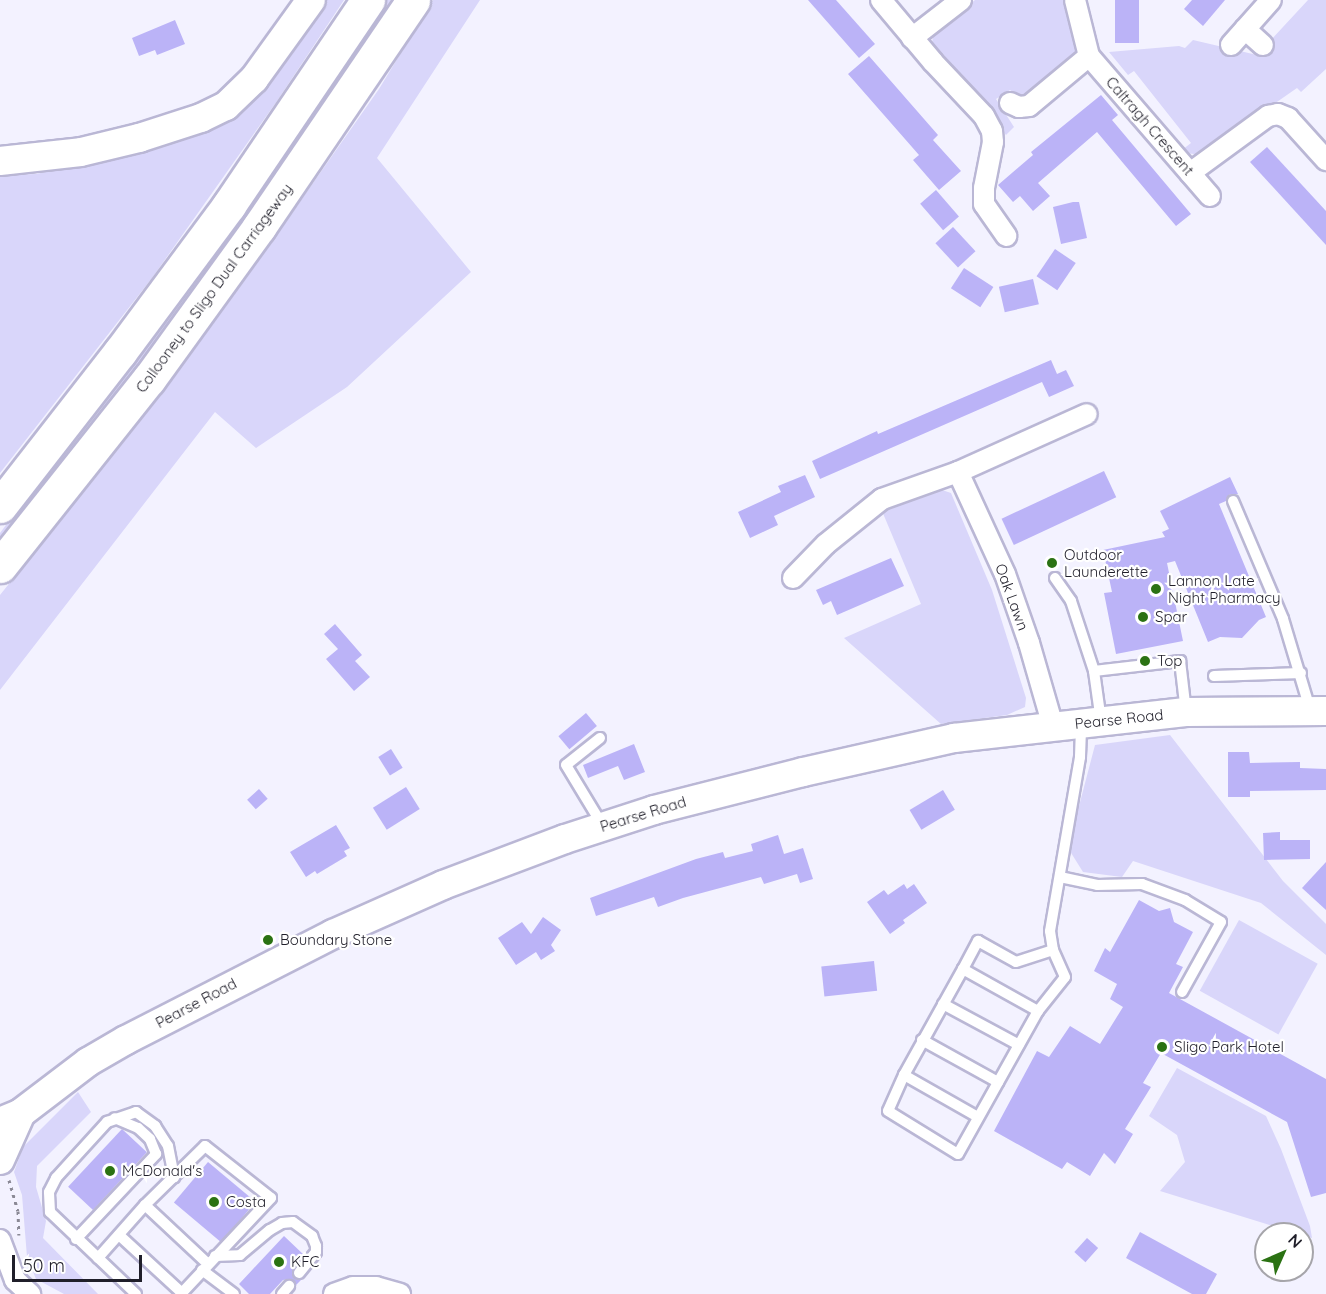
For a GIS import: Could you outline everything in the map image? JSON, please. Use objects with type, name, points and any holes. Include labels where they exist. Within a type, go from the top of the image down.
[{"type":"highway","points":[[0,506],[120,352],[229,205],[368,0]]},
{"type":"highway","name":"Collooney to Sligo Dual Carriageway","points":[[0,566],[149,379],[266,218],[413,0]]},
{"type":"main road","points":[[0,161],[81,152],[139,138],[201,118],[226,106],[254,79],[311,0]]},
{"type":"main road","name":"Pearse Road","points":[[5,1166],[10,1118],[96,1057],[229,985],[333,934],[443,885],[603,827],[722,791],[954,738],[1186,712],[1318,712]]},
{"type":"street","points":[[881,0],[912,38],[984,116],[992,132],[993,141],[984,204],[1006,236]]},
{"type":"street","points":[[912,38],[961,0]]},
{"type":"street","name":"Caltragh Crescent","points":[[1075,0],[1089,56],[1210,196]]},
{"type":"street","points":[[1231,45],[1271,0]]},
{"type":"street","points":[[1245,29],[1263,45]]},
{"type":"street","points":[[1010,103],[1019,107],[1029,106],[1089,56]]},
{"type":"street","points":[[1190,173],[1268,116],[1278,114],[1288,118],[1326,160]]},
{"type":"street","points":[[793,578],[826,544],[859,515],[882,500],[958,472],[1087,414]]},
{"type":"street","name":"Oak Lawn","points":[[958,472],[1005,574],[1053,726]]},
{"type":"street","points":[[9,1241],[15,1280],[30,1294]]},
{"type":"street","points":[[334,1294],[353,1287],[375,1287],[400,1294]]},
{"type":"lane","points":[[1233,501],[1283,619],[1301,673],[1318,712]]},
{"type":"lane","points":[[1053,950],[1016,962],[978,941],[922,1040],[888,1111],[958,1154],[1038,1011],[1065,977],[1053,950],[1050,931],[1080,757],[1091,722],[1094,671],[1071,601],[1055,578]]},
{"type":"lane","points":[[1094,671],[1180,661],[1186,712]]},
{"type":"lane","points":[[1214,676],[1301,673]]},
{"type":"lane","points":[[600,738],[566,765],[603,827]]},
{"type":"lane","points":[[1060,877],[1097,885],[1142,884],[1185,900],[1221,922],[1182,992]]},
{"type":"lane","points":[[963,969],[1038,1011]]},
{"type":"lane","points":[[943,1004],[1019,1046]]},
{"type":"lane","points":[[922,1040],[998,1082]]},
{"type":"lane","points":[[904,1075],[978,1117]]},
{"type":"lane","points":[[136,1294],[76,1239],[51,1212],[49,1192],[56,1178],[107,1122],[136,1112],[155,1126],[168,1146],[174,1177]]},
{"type":"lane","points":[[76,1239],[156,1154],[150,1139],[138,1128],[115,1118]]},
{"type":"lane","points":[[98,1258],[145,1205],[205,1146],[271,1197],[181,1293],[119,1236]]},
{"type":"lane","points":[[145,1205],[209,1263],[234,1294]]},
{"type":"lane","points":[[209,1263],[240,1255],[270,1230],[282,1223],[293,1222],[312,1236],[316,1246],[316,1252],[299,1273]]},
{"type":"path","points":[[5,1166],[18,1211],[9,1241]]},
{"type":"shaded area","points":[[325,0],[344,0],[277,101],[152,278],[0,473],[0,175],[36,174],[134,153],[179,137]]},
{"type":"shaded area","points":[[387,0],[401,0],[234,246],[0,548],[0,533],[181,294]]},
{"type":"shaded area","points":[[433,0],[480,0],[377,158],[471,272],[347,387],[256,448],[215,412],[0,690],[0,595],[98,473],[273,240],[379,89]]},
{"type":"shaded area","points":[[975,0],[1065,0],[1070,5],[1081,46],[1072,62],[1022,99],[1010,90],[996,99],[1014,127],[1006,135],[932,45],[933,34]]},
{"type":"shaded area","points":[[1308,0],[1326,0],[1326,69],[1301,92],[1297,88],[1201,155],[1186,153],[1182,150],[1191,143],[1134,71],[1128,75],[1109,52],[1179,46],[1185,48],[1193,40],[1257,55]]},
{"type":"shaded area","points":[[939,489],[951,493],[992,590],[1026,698],[1025,707],[1007,715],[941,724],[844,638],[921,604],[882,511]]},
{"type":"shaded area","points":[[1170,735],[1283,881],[1326,924],[1326,955],[1261,903],[1133,861],[1122,877],[1083,872],[1068,848],[1095,745]]},
{"type":"shaded area","points":[[1239,920],[1318,964],[1278,1034],[1200,991]]},
{"type":"shaded area","points":[[1177,1068],[1266,1116],[1308,1222],[1260,1222],[1160,1191],[1185,1162],[1177,1135],[1149,1116]]},
{"type":"shaded area","points":[[78,1092],[91,1112],[37,1166],[36,1187],[46,1221],[43,1238],[98,1294],[64,1294],[36,1279],[27,1257],[22,1195],[14,1172],[23,1147]]},
{"type":"building","points":[[808,0],[836,0],[875,44],[859,58]]},
{"type":"building","points":[[1115,0],[1139,0],[1139,43],[1115,43]]},
{"type":"building","points":[[1192,0],[1225,0],[1203,26],[1184,9]]},
{"type":"building","points":[[175,20],[185,44],[157,55],[155,50],[139,56],[132,38]]},
{"type":"building","points":[[869,56],[938,135],[933,140],[961,171],[939,190],[913,160],[919,155],[848,74]]},
{"type":"building","points":[[1101,95],[1118,115],[1112,120],[1191,214],[1176,226],[1097,132],[1038,183],[1050,196],[1033,211],[1020,196],[1013,202],[998,185],[1033,155],[1031,152]]},
{"type":"building","points":[[1267,147],[1326,211],[1326,245],[1250,162]]},
{"type":"building","points":[[936,190],[959,216],[943,230],[920,204]]},
{"type":"building","points":[[1079,202],[1087,238],[1061,244],[1053,207]]},
{"type":"building","points":[[953,227],[976,251],[958,268],[935,243]]},
{"type":"building","points":[[1055,249],[1076,263],[1057,290],[1037,276]]},
{"type":"building","points":[[964,268],[993,287],[980,307],[951,288]]},
{"type":"building","points":[[1033,279],[1039,304],[1005,312],[999,287]]},
{"type":"building","points":[[1051,360],[1057,374],[1066,370],[1074,386],[1049,397],[1042,382],[820,479],[812,461],[877,431],[878,434]]},
{"type":"building","points":[[1104,471],[1116,497],[1014,545],[1002,519]]},
{"type":"building","points":[[805,475],[815,497],[774,516],[778,525],[750,538],[738,512],[781,492],[778,486]]},
{"type":"building","points":[[1230,477],[1238,494],[1230,494],[1226,501],[1219,504],[1266,617],[1259,620],[1242,638],[1220,637],[1208,642],[1175,561],[1167,563],[1183,641],[1116,654],[1104,593],[1112,592],[1103,550],[1165,537],[1162,532],[1169,529],[1160,511]]},
{"type":"building","points":[[891,558],[904,586],[837,615],[831,601],[823,605],[816,590]]},
{"type":"building","points":[[335,624],[362,655],[355,661],[370,677],[354,691],[326,659],[338,649],[324,634]]},
{"type":"building","points":[[586,713],[597,726],[569,749],[558,736]]},
{"type":"building","points":[[634,744],[645,772],[624,780],[618,766],[588,778],[583,765]]},
{"type":"building","points":[[391,749],[403,768],[390,776],[378,757]]},
{"type":"building","points":[[1228,752],[1249,752],[1250,763],[1300,762],[1300,768],[1326,769],[1326,790],[1250,791],[1250,797],[1228,797]]},
{"type":"building","points":[[406,787],[420,809],[387,830],[373,808]]},
{"type":"building","points":[[259,789],[268,799],[256,809],[247,800]]},
{"type":"building","points":[[943,790],[955,810],[921,830],[910,810]]},
{"type":"building","points":[[336,825],[350,848],[344,851],[347,856],[317,874],[315,871],[306,877],[290,852]]},
{"type":"building","points":[[1280,832],[1280,840],[1310,840],[1310,859],[1264,860],[1263,833]]},
{"type":"building","points":[[778,835],[784,854],[803,848],[813,879],[800,883],[797,874],[764,884],[761,877],[658,907],[654,897],[596,916],[590,898],[696,859],[723,852],[725,858],[753,851],[751,844]]},
{"type":"building","points":[[1326,862],[1326,910],[1302,888]]},
{"type":"building","points":[[904,884],[907,889],[914,884],[927,903],[903,920],[905,923],[890,934],[867,902],[884,890],[888,895]]},
{"type":"building","name":"Sligo Park Hotel","points":[[1139,900],[1159,911],[1170,908],[1174,922],[1193,932],[1176,964],[1183,967],[1169,993],[1326,1079],[1326,1193],[1311,1197],[1287,1122],[1161,1053],[1143,1083],[1151,1087],[1125,1129],[1133,1134],[1115,1164],[1104,1153],[1090,1176],[1067,1162],[1062,1169],[994,1131],[1037,1051],[1049,1057],[1070,1026],[1100,1044],[1123,1007],[1110,999],[1117,984],[1094,971],[1105,948],[1110,952]]},
{"type":"building","points":[[543,917],[561,930],[551,945],[555,951],[541,960],[536,952],[516,965],[498,938],[522,922],[531,934]]},
{"type":"building","points":[[874,961],[877,991],[824,996],[821,967]]},
{"type":"building","name":"McDonald's","points":[[122,1129],[147,1152],[93,1210],[68,1187]]},
{"type":"building","name":"Costa","points":[[208,1162],[255,1202],[221,1242],[174,1203]]},
{"type":"building","points":[[1140,1232],[1217,1274],[1206,1294],[1192,1294],[1126,1258]]},
{"type":"building","name":"KFC","points":[[284,1236],[304,1255],[292,1272],[295,1279],[301,1280],[296,1285],[291,1279],[283,1280],[270,1294],[249,1294],[239,1284]]},
{"type":"building","points":[[1087,1238],[1098,1248],[1085,1262],[1074,1252]]},
{"type":"place","name":"Outdoor Launderette","points":[[1052,563]]},
{"type":"place","name":"Lannon Late Night Pharmacy","points":[[1156,589]]},
{"type":"place","name":"Spar","points":[[1143,617]]},
{"type":"place","name":"Top","points":[[1145,661]]},
{"type":"place","name":"Boundary Stone","points":[[268,940]]},
{"type":"place","name":"Sligo Park Hotel","points":[[1162,1047]]},
{"type":"place","name":"McDonald's","points":[[110,1171]]},
{"type":"place","name":"Costa","points":[[214,1202]]},
{"type":"place","name":"KFC","points":[[279,1262]]}]
